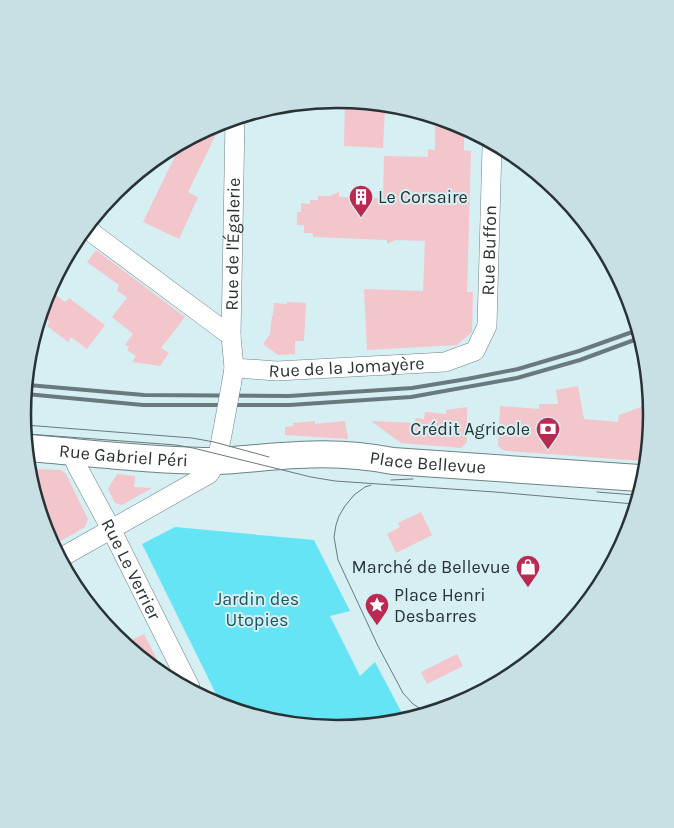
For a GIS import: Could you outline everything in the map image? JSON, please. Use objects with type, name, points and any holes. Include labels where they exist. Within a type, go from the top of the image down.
[{"type":"main road","name":"Rue Gabriel Péri","points":[[33,448],[184,460],[218,460]]},
{"type":"main road","name":"Place Bellevue","points":[[218,460],[300,454],[376,457],[400,462],[636,478]]},
{"type":"street","name":"Rue de l'Égalerie","points":[[218,460],[232,377],[235,126]]},
{"type":"street","name":"Rue Buffon","points":[[475,351],[487,326],[492,150]]},
{"type":"street","points":[[92,232],[231,336]]},
{"type":"street","name":"Rue de la Jomayère","points":[[232,377],[277,371],[445,362],[475,351]]},
{"type":"street","name":"Rue Le Verrier","points":[[76,452],[75,461],[77,466],[111,529],[187,680]]},
{"type":"street","points":[[66,555],[209,474],[218,460]]},
{"type":"green space","name":"Jardin des Utopies","points":[[175,527],[314,540],[350,611],[330,616],[360,676],[375,662],[402,713],[357,719],[317,719],[277,714],[239,704],[216,694],[142,544]]},
{"type":"building","points":[[345,108],[385,112],[383,148],[344,146]]},
{"type":"building","points":[[435,124],[464,136],[464,150],[471,151],[467,292],[473,292],[472,332],[457,345],[367,350],[364,289],[423,291],[425,241],[396,240],[387,244],[387,240],[313,237],[313,233],[304,233],[304,225],[297,225],[297,212],[301,212],[301,203],[310,204],[310,200],[318,200],[318,196],[330,196],[339,192],[339,197],[383,198],[384,156],[428,157],[428,149],[435,150]]},
{"type":"building","points":[[216,134],[188,192],[198,197],[179,239],[143,222],[176,154]]},
{"type":"building","points":[[96,250],[185,317],[161,348],[169,353],[160,366],[132,362],[136,356],[127,350],[129,347],[125,345],[133,334],[112,317],[127,298],[117,290],[119,285],[87,262]]},
{"type":"building","points":[[56,295],[65,302],[69,298],[105,325],[87,349],[71,337],[68,342],[47,326],[50,322],[46,319]]},
{"type":"building","points":[[287,302],[306,303],[304,341],[295,341],[295,354],[278,355],[263,344],[270,334],[274,303],[287,304]]},
{"type":"building","points":[[578,386],[584,419],[618,422],[619,415],[643,406],[639,461],[507,451],[498,446],[500,406],[539,409],[539,404],[558,404],[556,390]]},
{"type":"building","points":[[467,407],[467,442],[461,448],[401,443],[371,421],[415,423],[415,418],[424,419],[425,412],[446,414],[446,410]]},
{"type":"building","points":[[315,421],[315,424],[345,421],[348,439],[285,435],[285,427],[293,426],[293,423]]},
{"type":"building","points":[[36,469],[61,470],[66,474],[88,519],[85,527],[60,542],[47,512]]},
{"type":"building","points":[[117,474],[135,476],[134,487],[152,488],[122,505],[115,503],[108,489]]},
{"type":"building","points":[[421,512],[432,535],[396,553],[387,534],[400,527],[398,523]]},
{"type":"building","points":[[144,634],[159,662],[151,657],[131,640]]},
{"type":"building","points":[[457,654],[463,666],[427,684],[421,672]]},
{"type":"tram line","points":[[32,426],[192,438],[269,457]]},
{"type":"tram line","points":[[32,434],[176,445],[335,481],[629,504]]},
{"type":"tram line","points":[[391,480],[413,479]]},
{"type":"tram line","points":[[371,485],[354,495],[339,516],[334,537],[338,560],[378,646],[403,693],[419,708]]},
{"type":"tram line","points":[[597,492],[632,495]]},
{"type":"railway","points":[[33,385],[144,395],[289,396],[412,388],[518,369],[579,351],[631,332]]},
{"type":"railway","points":[[32,395],[143,405],[289,405],[411,397],[517,378],[580,360],[633,340]]},
{"type":"place","name":"Le Corsaire","points":[[361,218]]},
{"type":"place","name":"Crédit Agricole","points":[[548,450]]},
{"type":"place","name":"Marché de Bellevue","points":[[528,588]]},
{"type":"place","name":"Place Henri Desbarres","points":[[377,626]]}]
